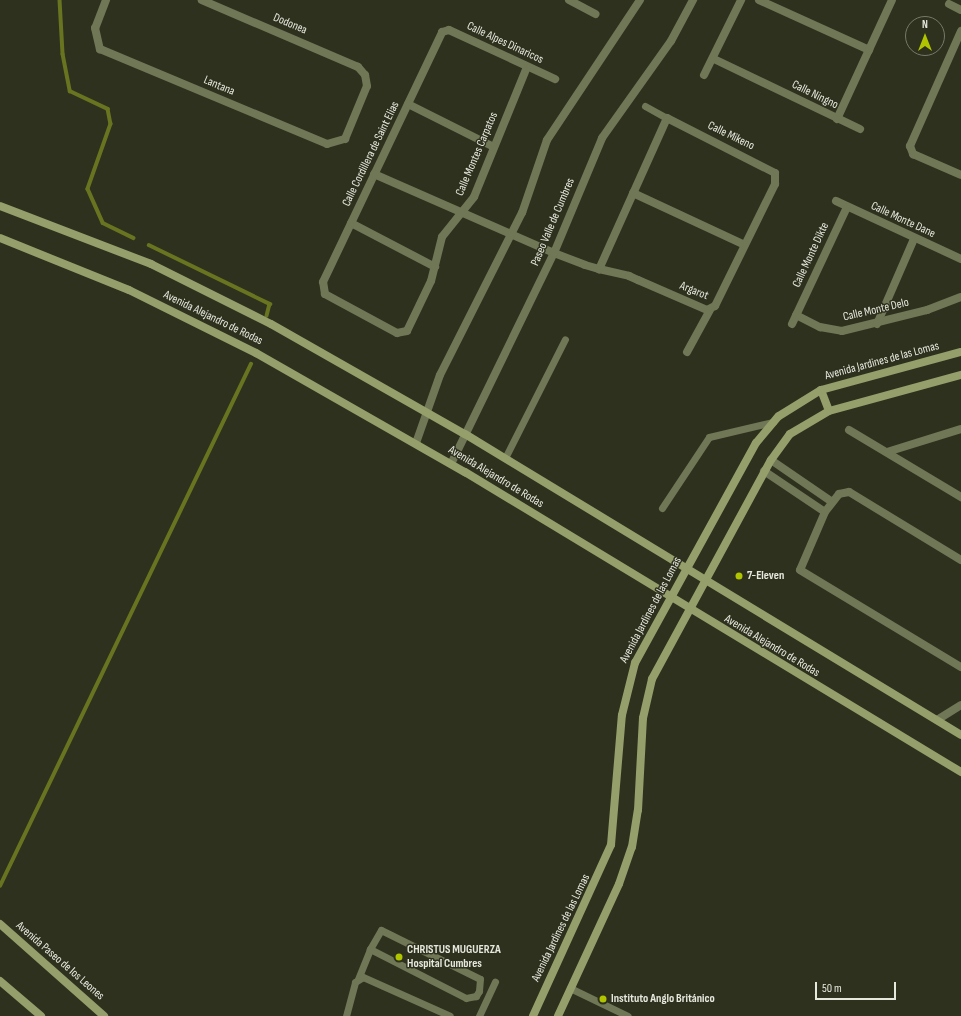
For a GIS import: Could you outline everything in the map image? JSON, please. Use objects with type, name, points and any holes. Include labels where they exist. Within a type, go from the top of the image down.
[{"type":"street","name":"Lantana","points":[[106,0],[95,28],[96,41],[100,49],[327,144],[337,144]]},
{"type":"street","name":"Dodonea","points":[[202,0],[358,67],[365,74],[367,86],[345,139],[337,144]]},
{"type":"street","points":[[569,0],[584,3],[595,14]]},
{"type":"street","points":[[416,443],[440,375],[512,236],[554,125],[640,0]]},
{"type":"street","name":"Paseo Valle de Cumbres","points":[[451,464],[554,254],[602,138],[671,41],[692,0]]},
{"type":"street","points":[[704,75],[714,59],[741,0]]},
{"type":"street","points":[[759,0],[869,50]]},
{"type":"street","name":"Calle Ningno","points":[[714,59],[837,119],[892,0]]},
{"type":"street","points":[[949,4],[961,10]]},
{"type":"street","name":"Calle Alpes Dinaricos","points":[[444,30],[555,79]]},
{"type":"street","name":"Calle Cordillera de Saint Elias","points":[[404,333],[390,329],[322,290],[351,223],[444,30]]},
{"type":"street","points":[[961,31],[910,146],[913,154],[961,175]]},
{"type":"street","name":"Calle Montes Carpatos","points":[[404,333],[435,267],[442,237],[462,214],[474,197],[527,67]]},
{"type":"street","points":[[408,104],[494,147]]},
{"type":"street","points":[[599,269],[667,118]]},
{"type":"street","name":"Calle Mikeno","points":[[667,118],[768,167],[775,173],[776,182]]},
{"type":"street","points":[[837,119],[860,129]]},
{"type":"street","name":"Argarot","points":[[374,174],[554,254],[638,280],[710,310],[746,245],[776,182]]},
{"type":"street","points":[[633,193],[746,245]]},
{"type":"street","name":"Calle Monte Dane","points":[[836,202],[914,239],[961,259]]},
{"type":"street","name":"Avenida Alejandro de Rodas","points":[[0,206],[186,280],[426,412],[506,458],[961,735]]},
{"type":"street","name":"Calle Monte Dikte","points":[[792,324],[847,207]]},
{"type":"street","points":[[351,223],[435,267]]},
{"type":"street","name":"Avenida Alejandro de Rodas","points":[[0,238],[171,310],[256,352],[416,443],[689,610],[961,772]]},
{"type":"street","points":[[877,324],[914,239]]},
{"type":"street","name":"Calle Monte Delo","points":[[796,314],[835,331],[877,324],[961,297]]},
{"type":"street","points":[[687,352],[710,310]]},
{"type":"street","name":"Avenida Jardines de las Lomas","points":[[533,1016],[608,852],[615,824],[625,696],[635,663],[756,443],[773,422],[795,404],[821,390],[961,352]]},
{"type":"street","points":[[558,1016],[626,866],[638,810],[647,692],[689,610],[764,471],[790,434],[829,411],[961,375]]},
{"type":"street","points":[[821,390],[829,411]]},
{"type":"street","points":[[887,452],[961,429]]},
{"type":"street","points":[[849,430],[961,497]]},
{"type":"street","points":[[771,460],[832,502]]},
{"type":"street","points":[[764,471],[825,512]]},
{"type":"street","points":[[961,560],[850,492],[839,494],[825,512],[800,570],[961,667]]},
{"type":"street","points":[[937,720],[961,705]]},
{"type":"street","name":"Avenida Paseo de los Leones","points":[[0,924],[104,1016]]},
{"type":"street","points":[[0,981],[40,1016]]},
{"type":"lane","points":[[645,106],[667,118]]},
{"type":"lane","points":[[506,458],[565,339]]},
{"type":"lane","points":[[662,508],[709,437],[734,428],[773,422]]},
{"type":"lane","points":[[346,1016],[370,949],[381,930],[480,979],[479,991],[476,996],[466,998],[370,949]]},
{"type":"lane","points":[[358,979],[371,979],[450,1016]]},
{"type":"lane","points":[[479,1016],[495,982]]},
{"type":"lane","points":[[570,988],[628,1016]]},
{"type":"waterway","points":[[60,0],[63,54],[70,91],[108,109],[111,124],[88,189],[103,223],[134,238]]},
{"type":"waterway","points":[[149,245],[270,304],[267,316]]},
{"type":"waterway","points":[[0,886],[251,364]]},
{"type":"place","name":"7-Eleven","points":[[739,576]]},
{"type":"place","name":"CHRISTUS MUGUERZA Hospital Cumbres","points":[[399,957]]},
{"type":"place","name":"Instituto Anglo Británico","points":[[603,999]]}]
